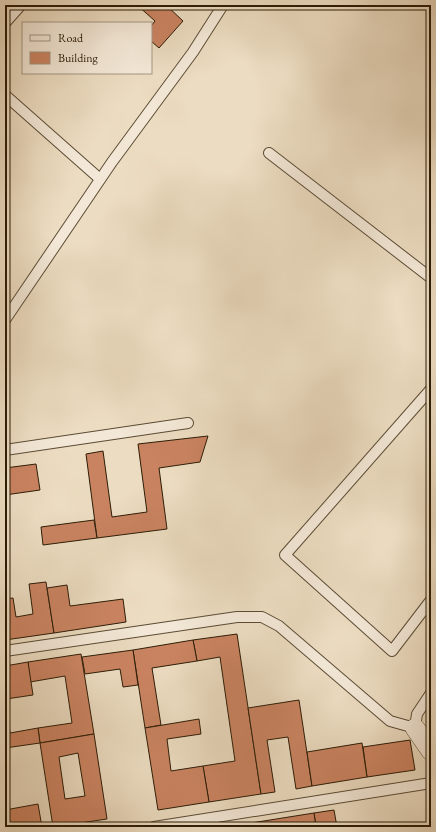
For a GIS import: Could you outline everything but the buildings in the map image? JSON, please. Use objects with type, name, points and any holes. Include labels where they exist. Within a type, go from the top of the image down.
[{"type":"street","points":[[415,728],[431,751]]},
{"type":"lane","points":[[5,23],[21,5]]},
{"type":"lane","points":[[5,320],[100,179],[193,52],[223,5]]},
{"type":"lane","points":[[5,95],[100,179]]},
{"type":"lane","points":[[269,153],[431,278]]},
{"type":"lane","points":[[431,389],[285,555],[392,651],[431,600]]},
{"type":"lane","points":[[5,450],[188,423]]},
{"type":"lane","points":[[5,651],[237,617],[262,617],[279,626],[390,721],[415,728],[417,714],[431,693]]},
{"type":"lane","points":[[154,827],[431,783]]}]
